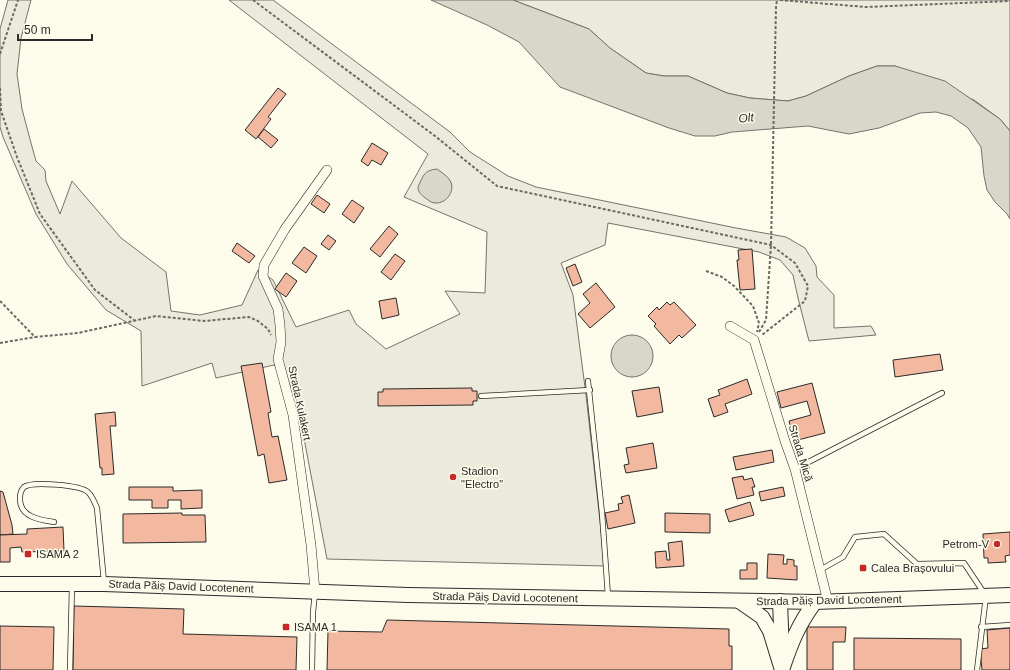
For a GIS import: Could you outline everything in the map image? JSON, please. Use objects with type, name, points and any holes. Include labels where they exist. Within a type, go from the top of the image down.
[{"type":"main road","name":"Strada Păiș David Locotenent","points":[[0,584],[104,584],[408,595],[822,602],[986,596],[1008,593]]},
{"type":"main road","points":[[739,601],[762,617],[770,631],[782,670]]},
{"type":"main road","points":[[780,601],[782,670]]},
{"type":"main road","points":[[782,670],[802,620],[822,602]]},
{"type":"street","name":"Strada Kulakert","points":[[315,591],[311,545],[292,415],[278,359],[282,342],[280,320],[278,309],[264,276],[264,265],[285,229],[326,170]]},
{"type":"street","points":[[730,326],[754,340]]},
{"type":"street","name":"Strada Mică","points":[[754,340],[795,469],[820,570],[822,602]]},
{"type":"lane","points":[[588,381],[602,513],[608,599]]},
{"type":"lane","points":[[481,396],[590,390]]},
{"type":"lane","points":[[795,469],[942,393]]},
{"type":"lane","points":[[54,522],[39,520],[28,516],[22,508],[20,501],[20,493],[23,488],[27,485],[35,484],[70,485],[82,488],[88,492],[94,500],[97,508],[104,584]]},
{"type":"lane","points":[[820,570],[842,557],[855,537],[884,534],[917,564],[964,563],[986,596],[981,627],[977,670]]},
{"type":"lane","points":[[70,670],[72,584]]},
{"type":"lane","points":[[312,670],[313,612],[315,591]]},
{"type":"lane","points":[[981,627],[1010,625]]},
{"type":"path","points":[[0,54],[18,0]]},
{"type":"path","points":[[253,0],[434,136],[497,186],[771,245],[795,263],[808,286],[805,301],[754,340]]},
{"type":"path","points":[[754,340],[766,320],[771,245],[776,7],[778,0],[866,7],[1010,0]]},
{"type":"path","points":[[0,88],[0,111],[40,214],[95,290],[135,320]]},
{"type":"path","points":[[706,271],[722,277],[734,286],[752,306],[759,323],[754,340]]},
{"type":"path","points":[[0,301],[35,336]]},
{"type":"path","points":[[0,343],[35,336],[78,333],[156,316],[204,320],[249,317],[258,321],[268,329],[273,339]]},
{"type":"shaded area","points":[[8,0],[31,0],[21,38],[17,74],[22,109],[36,161],[45,170],[46,181],[60,214],[72,181],[121,238],[166,272],[171,311],[200,315],[242,305],[258,270],[273,280],[296,327],[349,310],[356,324],[386,349],[460,314],[445,291],[485,293],[487,232],[404,197],[428,154],[229,0],[273,0],[450,132],[470,152],[508,176],[536,187],[786,237],[805,248],[816,266],[817,277],[834,295],[834,328],[871,326],[876,335],[809,341],[793,275],[780,260],[759,252],[608,223],[605,245],[561,263],[573,295],[605,566],[327,559],[295,391],[274,365],[216,378],[212,363],[142,386],[141,331],[106,310],[67,264],[36,214],[0,127],[0,29]]},
{"type":"shaded area","points":[[513,0],[1010,0],[1010,131],[1000,119],[974,100],[895,66],[877,66],[849,76],[806,96],[788,101],[750,98],[727,93],[688,76],[664,76],[646,73],[610,48],[589,29]]},
{"type":"water","name":"Olt","points":[[431,0],[513,0],[589,29],[610,48],[646,73],[664,76],[688,76],[727,93],[750,98],[788,101],[806,96],[849,76],[877,66],[895,66],[945,81],[1000,119],[1010,131],[1010,219],[987,190],[981,147],[968,128],[951,116],[936,112],[920,113],[879,128],[849,134],[808,126],[732,132],[715,136],[695,136],[669,128],[560,87],[519,42],[487,25]]},
{"type":"water","points":[[437,169],[449,179],[452,187],[450,195],[447,198],[439,203],[435,203],[421,195],[418,187],[427,172]]},
{"type":"water","points":[[628,335],[636,335],[647,341],[653,352],[653,360],[647,371],[636,377],[628,377],[617,371],[611,360],[611,352],[617,341]]},
{"type":"building","points":[[278,88],[286,94],[268,117],[271,119],[256,139],[245,130]]},
{"type":"building","points":[[264,129],[278,140],[271,148],[258,137]]},
{"type":"building","points":[[372,143],[388,153],[381,165],[372,160],[368,166],[361,161]]},
{"type":"building","points":[[317,195],[330,204],[324,213],[311,204]]},
{"type":"building","points":[[352,200],[364,208],[354,223],[342,214]]},
{"type":"building","points":[[389,226],[398,234],[380,257],[370,249]]},
{"type":"building","points":[[328,235],[336,241],[329,250],[321,244]]},
{"type":"building","points":[[237,243],[255,256],[249,263],[232,251]]},
{"type":"building","points":[[304,247],[317,256],[306,273],[292,263]]},
{"type":"building","points":[[752,249],[755,289],[740,290],[737,260],[739,260],[738,250]]},
{"type":"building","points":[[395,254],[405,261],[391,280],[381,272]]},
{"type":"building","points":[[575,264],[582,282],[573,286],[566,268]]},
{"type":"building","points":[[286,273],[297,281],[286,297],[275,289]]},
{"type":"building","points":[[596,283],[615,307],[590,328],[578,314],[590,303],[583,294]]},
{"type":"building","points":[[396,298],[399,315],[382,319],[379,301]]},
{"type":"building","points":[[667,302],[670,305],[674,302],[696,325],[682,338],[679,335],[670,344],[654,326],[656,324],[648,316],[657,307],[659,310]]},
{"type":"building","points":[[940,354],[943,370],[895,377],[893,360]]},
{"type":"building","points":[[262,363],[271,412],[268,413],[272,437],[278,436],[287,480],[269,483],[264,454],[258,456],[241,366]]},
{"type":"building","points":[[747,379],[752,394],[725,404],[728,412],[714,417],[708,399],[720,395],[718,390]]},
{"type":"building","points":[[812,383],[825,433],[794,441],[789,421],[811,415],[807,401],[781,408],[777,392]]},
{"type":"building","points":[[659,387],[663,412],[637,417],[632,391]]},
{"type":"building","points":[[472,388],[472,391],[477,391],[477,401],[473,401],[473,405],[378,406],[378,392],[383,392],[383,389]]},
{"type":"building","points":[[115,412],[116,426],[110,426],[114,474],[102,475],[95,414]]},
{"type":"building","points":[[653,443],[657,468],[626,473],[624,465],[629,464],[626,448]]},
{"type":"building","points":[[772,450],[774,462],[736,470],[733,457]]},
{"type":"building","points":[[743,476],[744,480],[752,478],[755,487],[752,487],[754,495],[737,499],[732,478]]},
{"type":"building","points":[[129,487],[173,487],[173,491],[202,490],[202,508],[181,509],[181,500],[168,500],[168,508],[152,508],[152,500],[129,500]]},
{"type":"building","points":[[783,487],[785,496],[761,501],[759,492]]},
{"type":"building","points":[[0,491],[3,492],[13,534],[0,535]]},
{"type":"building","points":[[629,495],[635,523],[608,529],[605,513],[619,510],[618,504],[623,503],[621,497]]},
{"type":"building","points":[[750,502],[754,515],[729,522],[725,510]]},
{"type":"building","points":[[182,513],[182,515],[205,515],[206,542],[123,543],[123,514]]},
{"type":"building","points":[[665,513],[710,514],[710,533],[665,532]]},
{"type":"building","points":[[63,527],[64,551],[22,552],[21,547],[10,548],[10,562],[0,562],[0,535],[27,534],[27,529]]},
{"type":"building","name":"Petrom-V","points":[[1010,532],[1010,555],[1005,556],[1006,562],[988,563],[988,558],[984,558],[983,534]]},
{"type":"building","points":[[682,541],[684,566],[656,568],[655,552],[666,551],[667,560],[670,560],[668,543]]},
{"type":"building","points":[[768,554],[784,555],[783,564],[787,564],[787,559],[794,560],[794,566],[797,566],[797,580],[767,578]]},
{"type":"building","points":[[747,563],[757,563],[757,579],[740,579],[740,570],[747,570]]},
{"type":"building","points":[[74,606],[184,609],[183,634],[297,637],[296,670],[73,670]]},
{"type":"building","points":[[387,620],[729,629],[729,646],[732,646],[732,670],[327,670],[328,631],[382,632]]},
{"type":"building","points":[[0,626],[54,627],[53,670],[0,670]]},
{"type":"building","points":[[807,627],[846,627],[845,642],[833,642],[833,670],[807,670]]},
{"type":"building","points":[[1010,628],[1010,670],[982,670],[980,649],[988,648],[987,630]]},
{"type":"building","points":[[854,638],[961,639],[961,670],[854,670]]},
{"type":"place","name":"Stadion \"Electro\"","points":[[453,477]]},
{"type":"place","name":"Petrom-V","points":[[997,544]]},
{"type":"place","name":"ISAMA 2","points":[[28,554]]},
{"type":"place","name":"Calea Brașovului","points":[[863,568]]},
{"type":"place","name":"ISAMA 1","points":[[286,627]]}]
